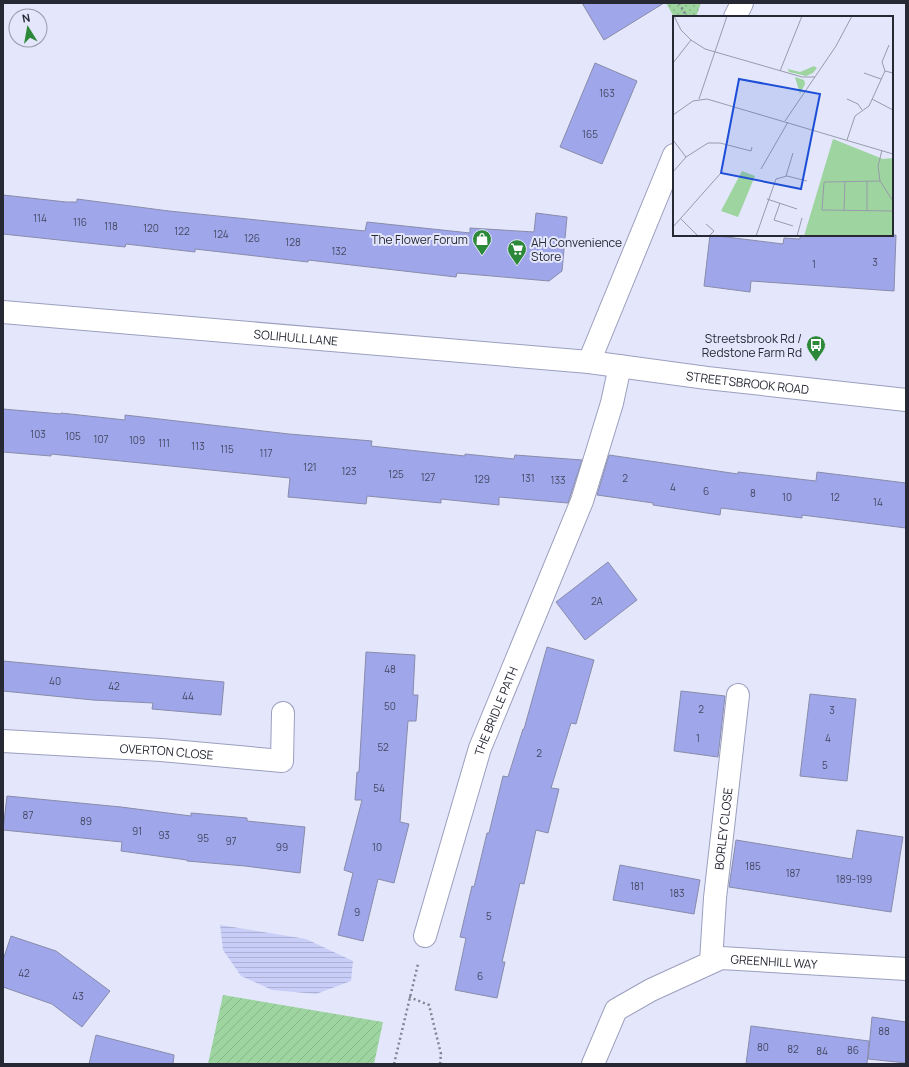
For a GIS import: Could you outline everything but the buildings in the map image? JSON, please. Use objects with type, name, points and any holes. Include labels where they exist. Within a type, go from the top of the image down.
[{"type":"street","points":[[736,16],[742,3]]},
{"type":"street","points":[[589,362],[673,157]]},
{"type":"street","name":"SOLIHULL LANE","points":[[3,312],[589,362]]},
{"type":"street","name":"STREETSBROOK ROAD","points":[[589,362],[707,378],[906,400]]},
{"type":"street","name":"THE BRIDLE PATH","points":[[425,936],[480,748],[582,501],[612,402],[620,366]]},
{"type":"street","name":"BORLEY CLOSE","points":[[711,962],[715,898],[738,695]]},
{"type":"street","name":"OVERTON CLOSE","points":[[3,741],[161,750],[282,761],[283,713]]},
{"type":"street","name":"GREENHILL WAY","points":[[593,1064],[616,1010],[651,990],[721,958],[906,969]]},
{"type":"path","points":[[679,3],[686,16]]},
{"type":"path","points":[[394,1064],[425,936]]},
{"type":"path","points":[[409,997],[429,1005],[441,1054],[440,1064]]},
{"type":"green space","points":[[666,3],[701,3],[696,16],[673,16]]},
{"type":"green space","points":[[223,995],[383,1022],[374,1064],[208,1064]]},
{"type":"water","points":[[220,925],[306,939],[353,961],[351,981],[316,994],[272,990],[241,976],[223,950]]},
{"type":"place","name":"The Flower Forum","points":[[482,256]]},
{"type":"place","name":"AH Convenience Store","points":[[517,266]]},
{"type":"place","name":"Streetsbrook Rd / Redstone Farm Rd","points":[[816,362]]}]
